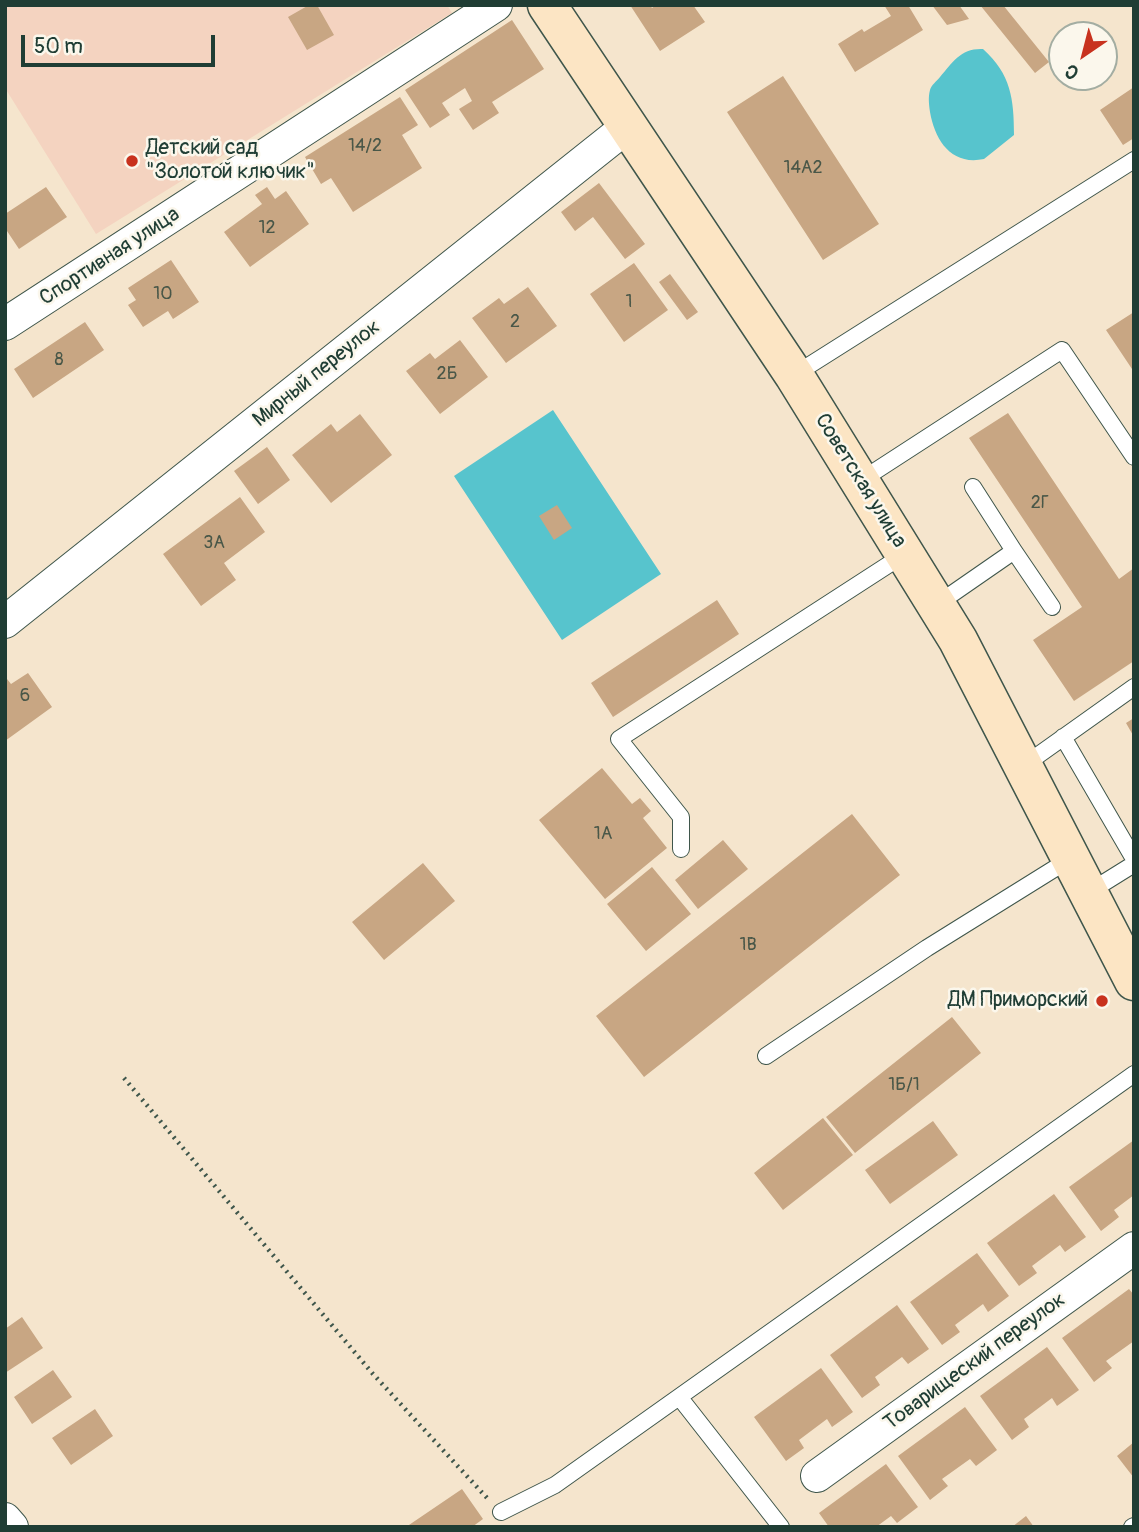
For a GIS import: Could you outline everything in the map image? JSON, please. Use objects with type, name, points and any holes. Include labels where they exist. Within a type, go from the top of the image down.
[{"type":"main road","name":"Советская улица","points":[[547,5],[794,375],[958,640],[1134,981]]},
{"type":"street","name":"Спортивная улица","points":[[5,324],[496,5]]},
{"type":"street","name":"Мирный переулок","points":[[5,622],[628,126]]},
{"type":"street","name":"Товарищеский переулок","points":[[817,1476],[1134,1248]]},
{"type":"street","points":[[5,1519],[12,1527]]},
{"type":"lane","points":[[794,375],[1134,160]]},
{"type":"lane","points":[[860,481],[1062,350],[1134,457]]},
{"type":"lane","points":[[974,487],[1052,607]]},
{"type":"lane","points":[[936,606],[1014,551]]},
{"type":"lane","points":[[681,849],[681,817],[619,739],[905,554]]},
{"type":"lane","points":[[1023,766],[1134,687]]},
{"type":"lane","points":[[1063,737],[1134,862],[1089,892]]},
{"type":"lane","points":[[766,1056],[927,947],[1070,859]]},
{"type":"lane","points":[[501,1512],[555,1485],[1134,1074]]},
{"type":"lane","points":[[680,1398],[781,1527]]},
{"type":"path","points":[[124,1078],[373,1374],[501,1512]]},
{"type":"shaded area","name":"Детский сад \"Золотой ключик\"","points":[[5,5],[447,5],[452,13],[96,234],[5,88]]},
{"type":"water","points":[[975,49],[983,49],[1000,68],[1009,88],[1014,135],[984,159],[962,159],[946,149],[936,132],[929,95],[933,85],[958,57]]},
{"type":"water","points":[[553,410],[661,574],[562,640],[454,476]]},
{"type":"building","points":[[309,5],[317,5],[334,35],[307,50],[288,17]]},
{"type":"building","points":[[630,5],[650,5],[652,8],[656,5],[693,5],[705,22],[660,51]]},
{"type":"building","points":[[884,5],[908,5],[923,30],[855,72],[838,44],[891,16]]},
{"type":"building","points":[[932,5],[959,5],[969,19],[947,25]]},
{"type":"building","points":[[980,5],[1003,5],[1048,61],[1035,73]]},
{"type":"building","points":[[512,20],[544,69],[492,102],[499,113],[473,130],[459,109],[472,101],[465,88],[442,103],[450,115],[430,128],[405,90]]},
{"type":"building","points":[[783,76],[879,224],[823,260],[727,112]]},
{"type":"building","points":[[1134,87],[1134,138],[1123,145],[1100,110]]},
{"type":"building","points":[[400,97],[418,125],[402,135],[422,168],[353,212],[331,178],[321,184],[305,157]]},
{"type":"building","points":[[599,183],[645,244],[625,259],[593,217],[575,231],[561,212]]},
{"type":"building","points":[[46,187],[67,217],[19,249],[5,228],[5,214]]},
{"type":"building","points":[[267,187],[275,199],[286,191],[309,224],[250,267],[224,232],[262,204],[255,195]]},
{"type":"building","points":[[171,260],[199,302],[173,319],[168,311],[143,327],[128,305],[136,300],[128,288]]},
{"type":"building","points":[[634,263],[668,310],[624,342],[590,294]]},
{"type":"building","points":[[670,274],[698,312],[687,320],[659,282]]},
{"type":"building","points":[[528,287],[557,326],[506,363],[472,318],[499,298],[504,304]]},
{"type":"building","points":[[1134,312],[1134,372],[1106,330]]},
{"type":"building","points":[[85,322],[104,350],[33,398],[14,369]]},
{"type":"building","points":[[460,340],[488,377],[440,414],[406,371],[430,353],[435,359]]},
{"type":"building","points":[[1008,413],[1119,579],[1134,568],[1134,661],[1074,701],[1033,640],[1082,607],[969,438]]},
{"type":"building","points":[[360,414],[392,455],[331,503],[292,455],[331,424],[337,432]]},
{"type":"building","points":[[267,447],[290,480],[258,504],[234,471]]},
{"type":"building","points":[[240,497],[265,532],[224,563],[236,580],[201,606],[163,554]]},
{"type":"building","points":[[557,505],[572,528],[554,540],[539,516]]},
{"type":"building","points":[[717,600],[739,634],[613,717],[591,683]]},
{"type":"building","points":[[28,673],[52,707],[5,741],[5,680],[11,684]]},
{"type":"building","points":[[1134,718],[1134,737],[1126,723]]},
{"type":"building","points":[[602,768],[632,804],[640,798],[651,811],[643,818],[667,848],[605,899],[539,820]]},
{"type":"building","points":[[852,814],[900,875],[644,1077],[596,1016]]},
{"type":"building","points":[[723,840],[748,869],[698,909],[675,880]]},
{"type":"building","points":[[423,863],[455,901],[384,960],[352,922]]},
{"type":"building","points":[[652,867],[691,914],[646,951],[607,904]]},
{"type":"building","points":[[952,1017],[981,1053],[855,1153],[826,1117]]},
{"type":"building","points":[[823,1118],[853,1155],[783,1210],[754,1173]]},
{"type":"building","points":[[933,1121],[958,1155],[890,1204],[865,1170]]},
{"type":"building","points":[[1134,1140],[1134,1195],[1114,1210],[1119,1217],[1101,1231],[1069,1187]]},
{"type":"building","points":[[1054,1194],[1086,1237],[1065,1252],[1060,1245],[1032,1266],[1037,1273],[1019,1286],[987,1243]]},
{"type":"building","points":[[977,1253],[1009,1296],[988,1312],[983,1304],[955,1325],[960,1332],[942,1345],[910,1302]]},
{"type":"building","points":[[1129,1289],[1134,1295],[1134,1341],[1106,1361],[1112,1368],[1094,1382],[1062,1338]]},
{"type":"building","points":[[897,1305],[929,1349],[908,1364],[902,1357],[875,1377],[880,1385],[862,1398],[830,1355]]},
{"type":"building","points":[[22,1317],[43,1348],[5,1373],[5,1329]]},
{"type":"building","points":[[1047,1347],[1079,1390],[1057,1406],[1052,1398],[1024,1419],[1029,1427],[1012,1440],[980,1396]]},
{"type":"building","points":[[821,1368],[853,1412],[832,1427],[827,1419],[799,1440],[804,1448],[786,1461],[754,1417]]},
{"type":"building","points":[[53,1370],[72,1397],[32,1424],[14,1397]]},
{"type":"building","points":[[965,1407],[997,1450],[976,1466],[970,1459],[942,1479],[948,1486],[930,1500],[898,1456]]},
{"type":"building","points":[[95,1409],[113,1436],[71,1465],[52,1438]]},
{"type":"building","points":[[1134,1442],[1134,1478],[1117,1456]]},
{"type":"building","points":[[886,1464],[918,1507],[897,1523],[891,1516],[876,1527],[829,1527],[819,1513]]},
{"type":"building","points":[[462,1489],[483,1519],[472,1527],[406,1527]]},
{"type":"building","points":[[1026,1516],[1034,1527],[1012,1527]]},
{"type":"place","name":"Детский сад \"Золотой ключик\"","points":[[132,161]]},
{"type":"place","name":"ДМ Приморский","points":[[1102,1001]]}]
